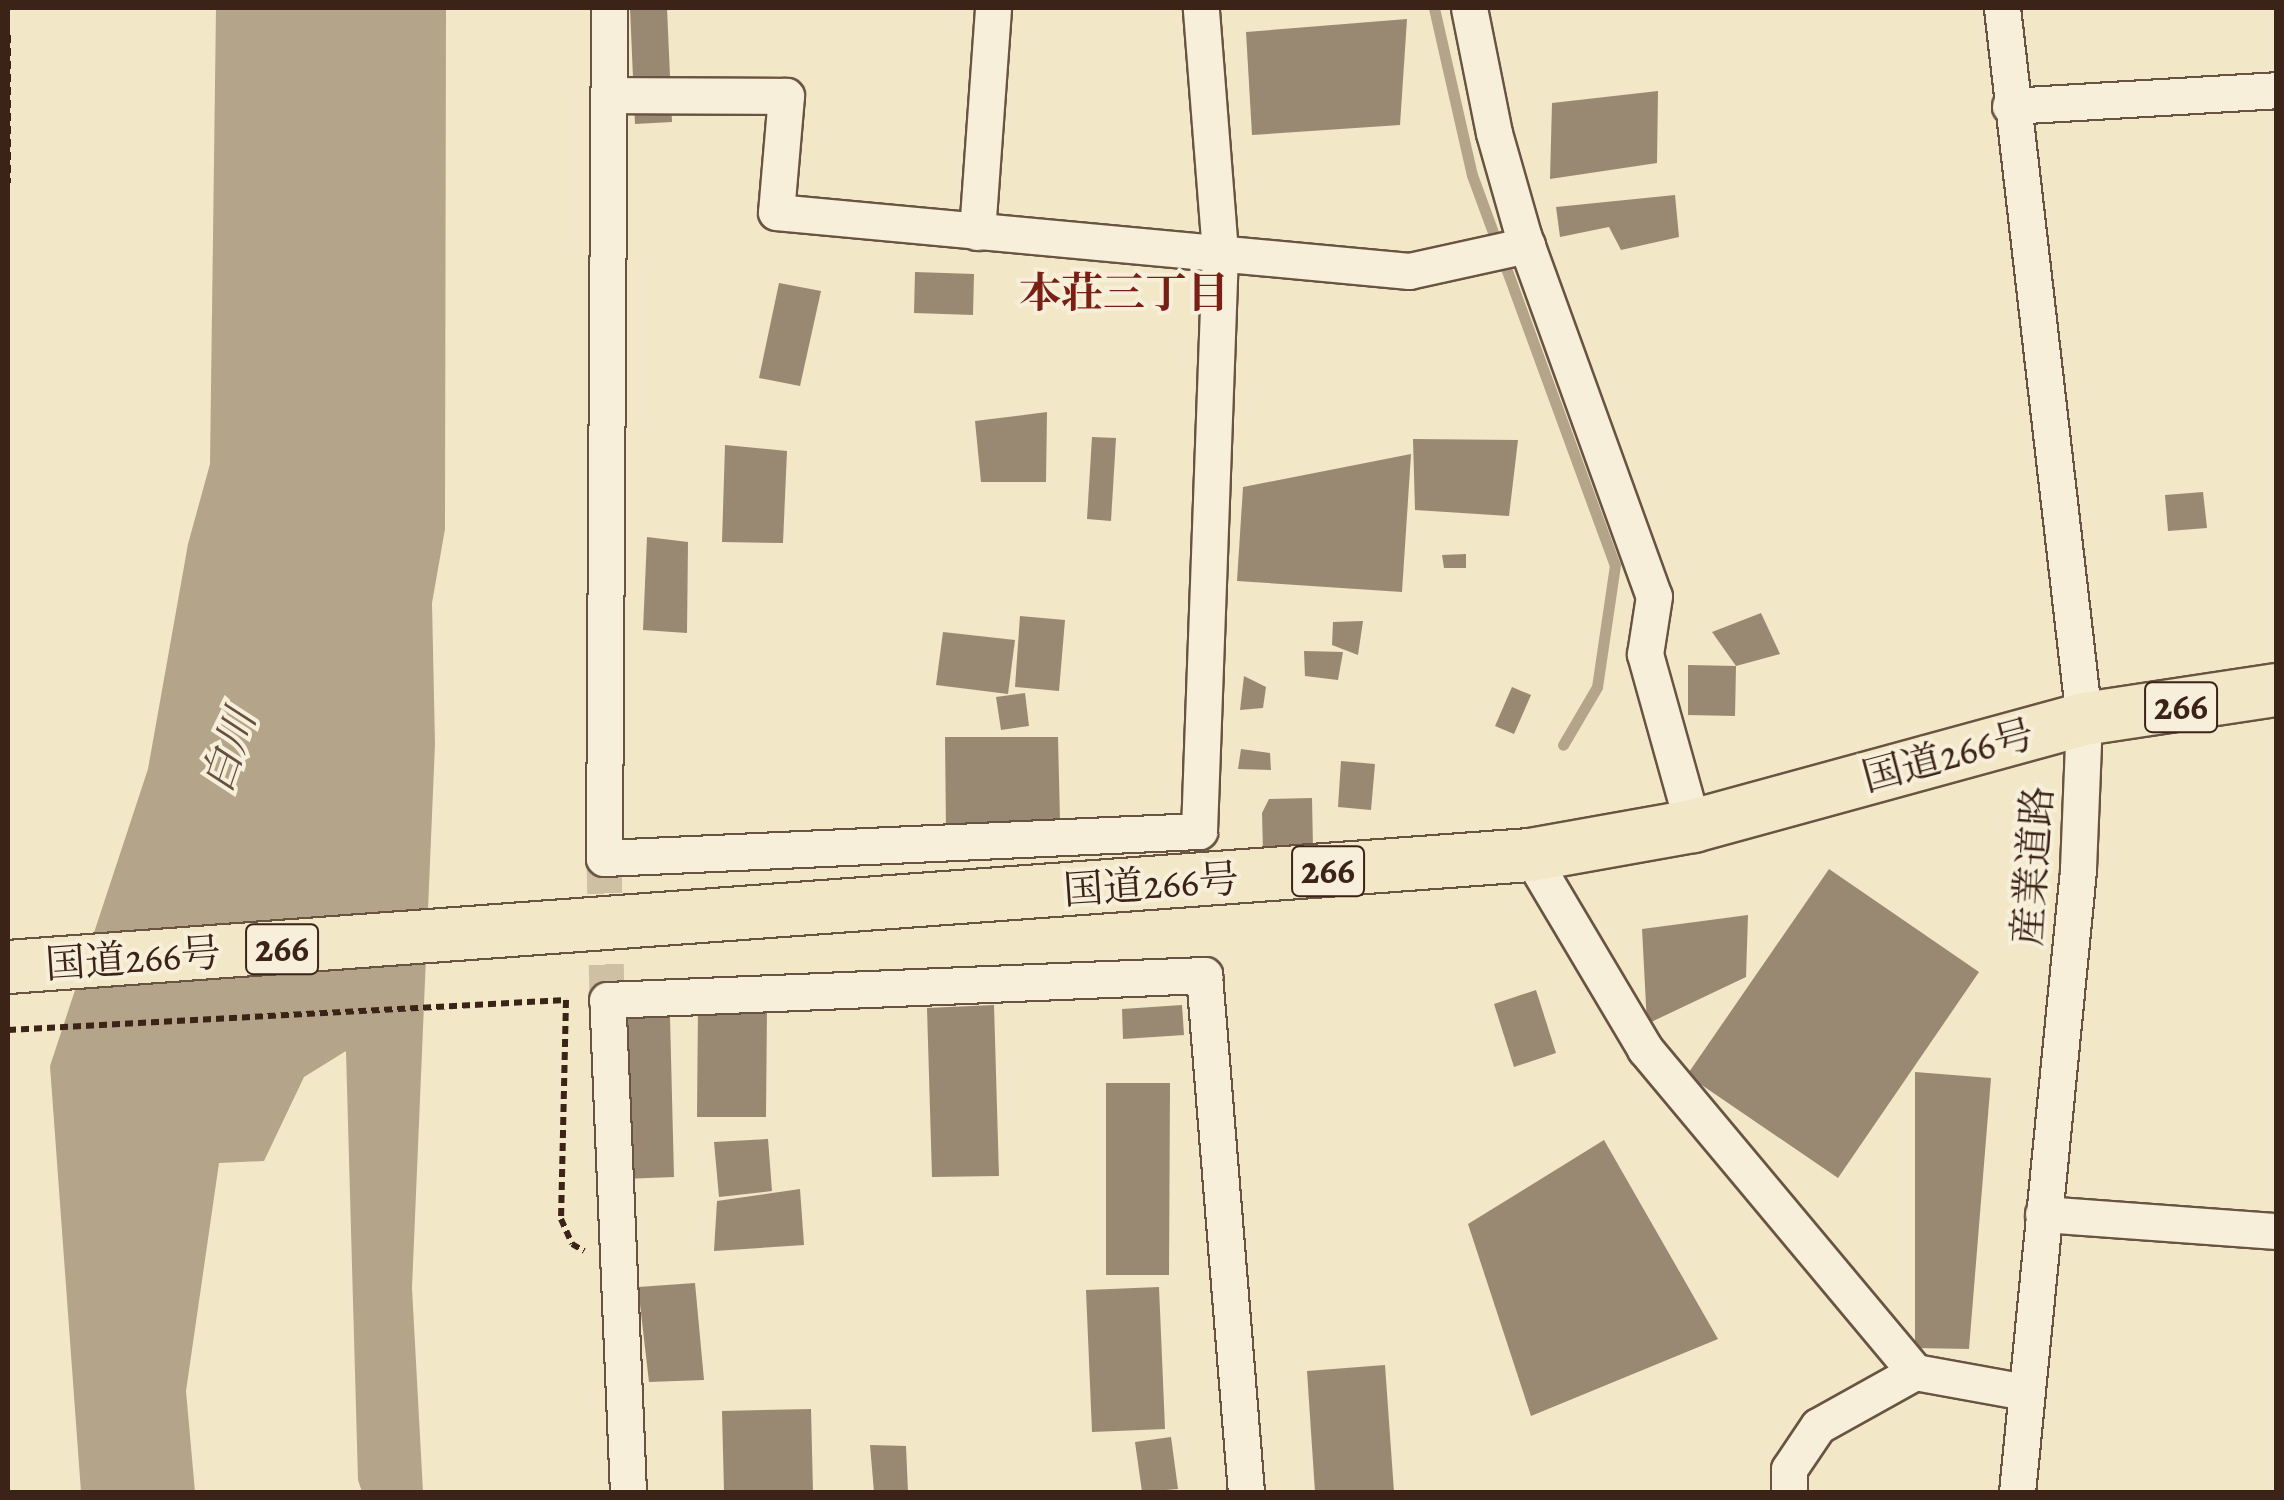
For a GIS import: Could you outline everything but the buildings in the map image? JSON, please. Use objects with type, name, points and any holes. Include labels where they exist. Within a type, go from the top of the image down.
[{"type":"highway","name":"国道266号","points":[[8,967],[557,931],[1530,855],[1693,826],[2084,719],[2276,690]]},
{"type":"street","points":[[609,8],[612,95],[604,858],[1198,831],[1220,252],[1201,8]]},
{"type":"street","points":[[977,232],[993,8]]},
{"type":"street","points":[[1469,8],[1494,133],[1527,245],[1654,596],[1645,654],[1693,826]]},
{"type":"street","name":"産業道路","points":[[2002,8],[2010,106],[2084,719],[2078,870],[2017,1492]]},
{"type":"street","points":[[2010,106],[2276,90]]},
{"type":"street","points":[[612,95],[786,96],[776,212],[1408,271],[1527,245]]},
{"type":"street","points":[[1530,855],[1645,1049],[1916,1372]]},
{"type":"street","points":[[628,1492],[607,1000],[1204,974],[1246,1492]]},
{"type":"street","points":[[2043,1214],[2276,1231]]},
{"type":"street","points":[[1789,1492],[1790,1469],[1818,1426],[1916,1372],[2025,1392]]},
{"type":"path","points":[[8,35],[8,183]]},
{"type":"path","points":[[8,1030],[566,1000]]},
{"type":"water","name":"白川","points":[[216,8],[446,8],[445,529],[432,603],[435,744],[412,1288],[423,1492],[362,1492],[358,1480],[346,1051],[304,1077],[264,1161],[219,1163],[186,1391],[195,1492],[81,1492],[50,1066],[148,769],[188,544],[210,464]]},
{"type":"waterway","points":[[1434,8],[1472,175],[1615,565],[1597,687],[1563,745]]},
{"type":"tunnel","points":[[604,858],[607,1000]]},
{"type":"district","name":"本荘三丁目","points":[[1124,293]]}]
